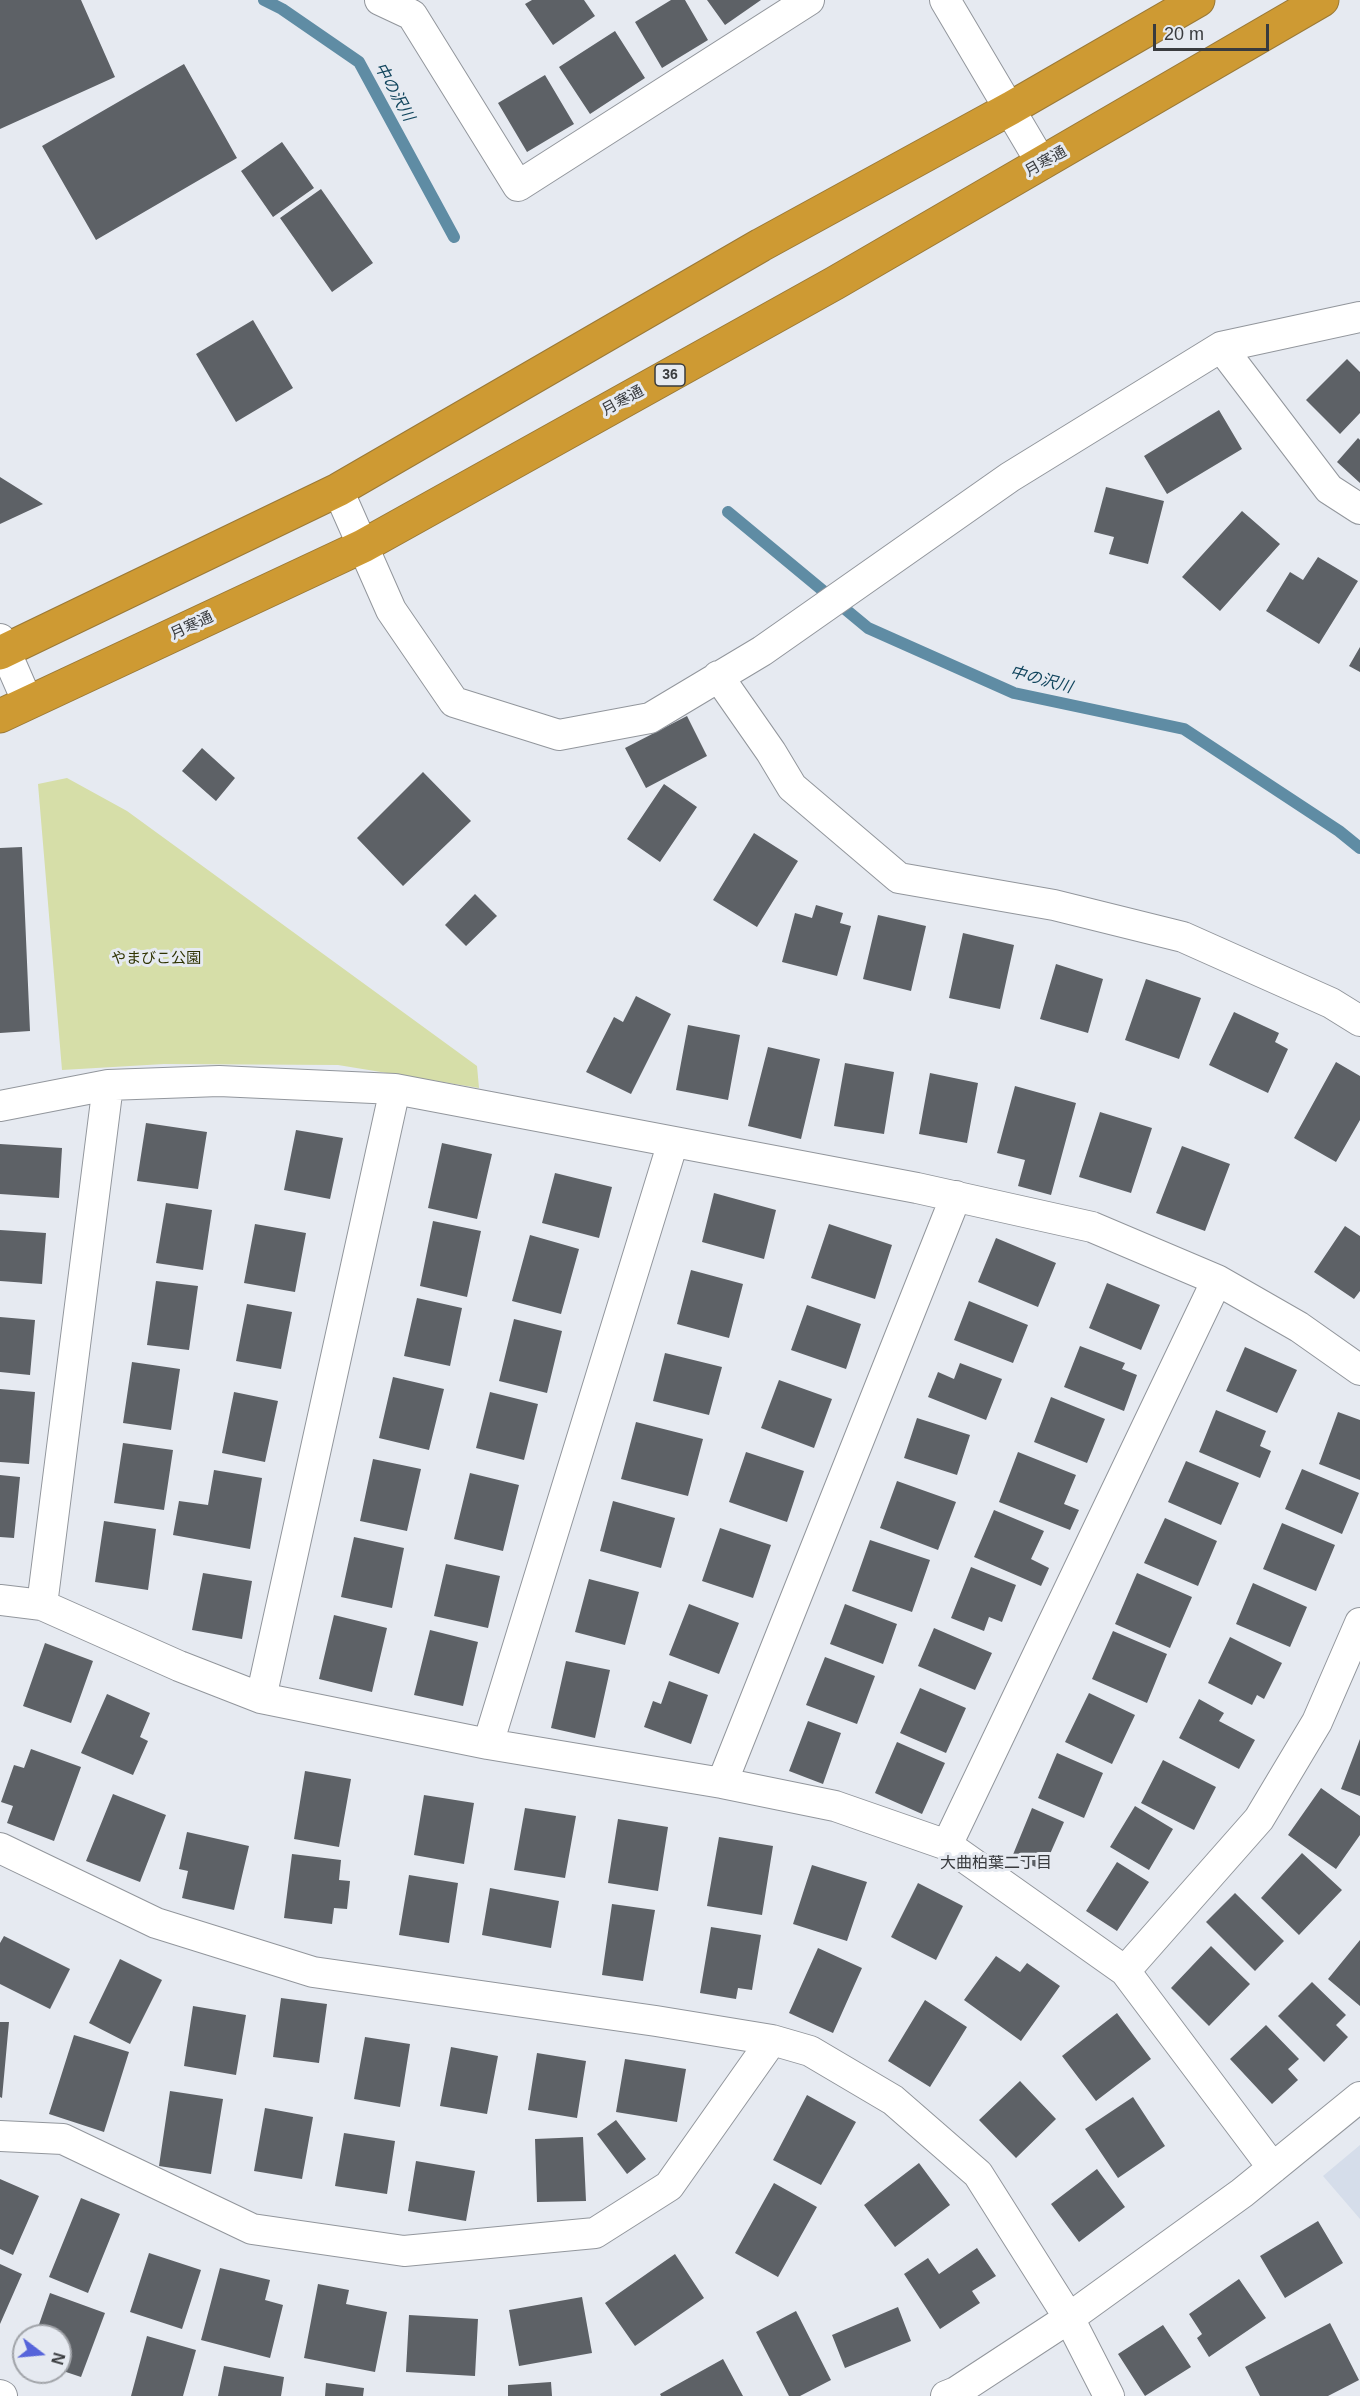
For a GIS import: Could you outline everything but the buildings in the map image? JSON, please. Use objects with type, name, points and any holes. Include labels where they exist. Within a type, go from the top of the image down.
[{"type":"highway","points":[[2,647],[338,490],[761,245],[1011,108],[1197,0]]},
{"type":"highway","name":"月寒通","points":[[14,710],[363,546],[835,283],[1322,0]]},
{"type":"street","points":[[380,0],[423,7],[518,186],[809,0]]},
{"type":"street","points":[[945,0],[1011,108],[1042,164]]},
{"type":"street","points":[[338,490],[391,610],[454,702],[559,735],[650,718],[762,651],[1010,477],[1221,347],[1360,317]]},
{"type":"street","points":[[1221,347],[1329,489],[1360,509]]},
{"type":"street","points":[[2,647],[14,710]]},
{"type":"street","points":[[718,676],[771,752],[792,787],[900,878],[1054,905],[1183,937],[1331,1003],[1360,1021]]},
{"type":"street","points":[[0,1106],[108,1085],[219,1081],[395,1089],[956,1196],[1092,1227],[1217,1280],[1299,1327],[1360,1370]]},
{"type":"street","points":[[42,1605],[108,1085]]},
{"type":"street","points":[[261,1698],[395,1089]]},
{"type":"street","points":[[488,1744],[673,1142]]},
{"type":"street","points":[[722,1783],[956,1196]]},
{"type":"street","points":[[947,1845],[1217,1280]]},
{"type":"street","points":[[0,1600],[42,1605],[179,1666],[261,1698],[488,1744],[722,1783],[835,1806],[947,1845],[1125,1971],[1273,2168]]},
{"type":"street","points":[[1125,1971],[1259,1819],[1317,1722],[1360,1623]]},
{"type":"street","points":[[0,1848],[156,1923],[313,1972],[656,2021],[772,2040],[810,2051],[893,2100],[978,2174],[1069,2318],[1109,2396]]},
{"type":"street","points":[[0,2136],[63,2139],[252,2229],[404,2251],[595,2233],[669,2186],[772,2040]]},
{"type":"street","points":[[946,2396],[956,2392],[1069,2318],[1242,2193],[1360,2097]]},
{"type":"shaded area","points":[[1360,2145],[1360,2219],[1323,2176]]},
{"type":"green space","name":"やまびこ公園","points":[[67,778],[127,811],[477,1066],[479,1088],[338,1065],[164,1064],[62,1070],[38,784]]},
{"type":"waterway","name":"中の沢川","points":[[264,0],[282,9],[359,62],[454,237]]},
{"type":"waterway","name":"中の沢川","points":[[728,512],[868,628],[1014,693],[1184,729],[1339,831],[1360,848]]},
{"type":"district","name":"大曲柏葉二丁目","points":[[996,1864]]}]
